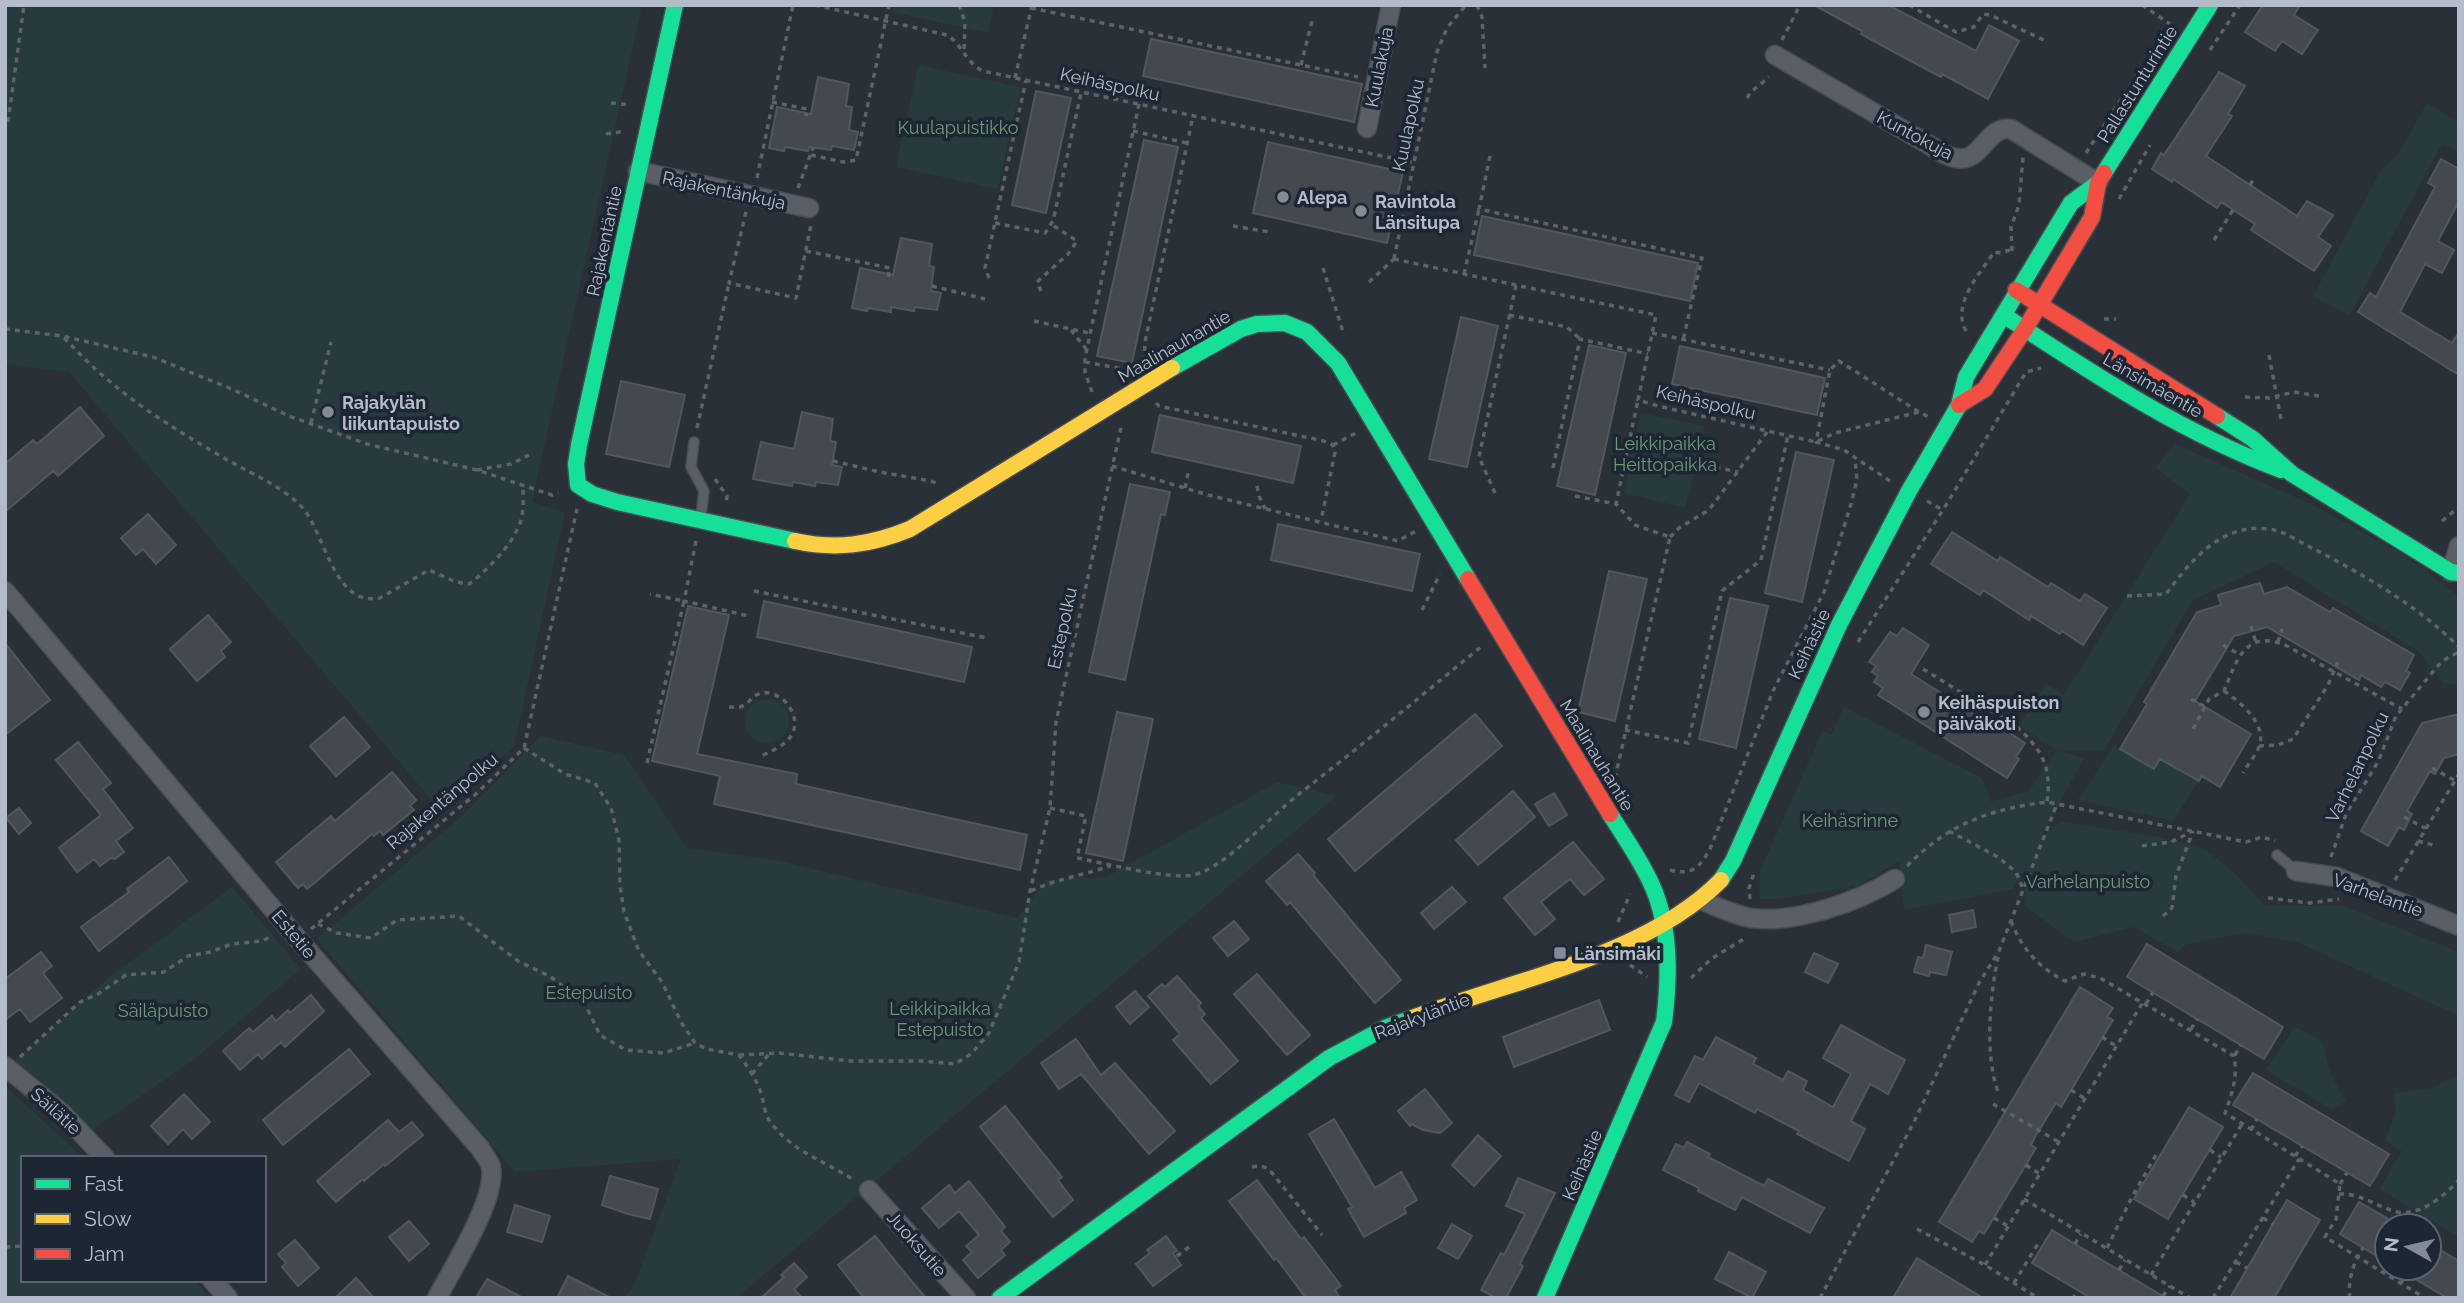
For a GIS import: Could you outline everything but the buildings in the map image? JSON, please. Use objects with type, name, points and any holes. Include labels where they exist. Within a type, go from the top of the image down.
[{"type":"street","name":"Rajakentäntie","points":[[578,485],[576,464],[579,445],[675,5]]},
{"type":"street","name":"Kuulakuja","points":[[1367,128],[1391,5]]},
{"type":"street","name":"Pallastunturintie","points":[[2002,314],[2071,203],[2098,183],[2210,5]]},
{"type":"street","name":"Kuntokuja","points":[[1775,55],[1957,159],[1968,158],[1976,153],[1992,135],[2004,128],[2019,132]]},
{"type":"street","points":[[2019,132],[2098,183]]},
{"type":"street","name":"Rajakentänkuja","points":[[639,171],[750,195],[805,211]]},
{"type":"street","name":"Pallastunturintie","points":[[2025,329],[2092,217],[2098,183]]},
{"type":"street","name":"Länsimäentie","points":[[2016,290],[2253,439],[2292,474],[2457,573]]},
{"type":"street","name":"Länsimäentie","points":[[2002,314],[2131,396],[2221,446],[2250,460],[2292,474]]},
{"type":"street","name":"Keihästie","points":[[1701,900],[1721,881],[1733,861],[1839,625],[1909,491],[1959,405],[1966,377],[2002,314]]},
{"type":"street","name":"Maalinauhantie","points":[[578,485],[592,494],[699,528],[830,547],[850,546],[893,535],[913,526],[1241,329],[1255,324],[1287,322],[1309,331],[1324,344],[1338,363],[1649,879],[1664,923]]},
{"type":"street","name":"Keihästie","points":[[1959,405],[1985,390],[2025,329]]},
{"type":"street","points":[[2457,573],[2459,546]]},
{"type":"street","name":"Estetie","points":[[5,591],[293,933],[480,1148],[491,1167],[490,1188],[478,1220],[437,1298]]},
{"type":"street","name":"Varhelantie","points":[[2296,871],[2337,877],[2459,926]]},
{"type":"street","points":[[1701,900],[1750,918],[1783,917],[1834,908],[1872,893],[1895,879]]},
{"type":"street","name":"Rajakyläntie","points":[[1000,1298],[1329,1058],[1385,1028],[1429,1011],[1625,945],[1701,900]]},
{"type":"street","name":"Keihästie","points":[[1545,1298],[1664,1023],[1669,981],[1664,923]]},
{"type":"street","name":"Säilätie","points":[[8,1068],[62,1113],[103,1156]]},
{"type":"street","name":"Juoksutie","points":[[869,1190],[966,1298]]},
{"type":"street","points":[[214,1282],[228,1298]]},
{"type":"lane","points":[[694,442],[691,467],[704,491],[699,528]]},
{"type":"lane","points":[[2277,855],[2296,871]]},
{"type":"path","points":[[8,122],[24,5]]},
{"type":"path","points":[[694,442],[729,283],[755,183],[760,148],[793,5]]},
{"type":"path","name":"Keihäspolku","points":[[815,5],[947,35],[957,41],[974,67],[983,71],[1415,163]]},
{"type":"path","points":[[810,155],[843,162],[856,160],[890,5]]},
{"type":"path","points":[[959,5],[965,22],[964,53]]},
{"type":"path","name":"Kuulapolku","points":[[1394,259],[1437,52],[1447,28],[1466,5]]},
{"type":"path","points":[[1477,5],[1482,18],[1485,68]]},
{"type":"path","points":[[1775,55],[1800,5]]},
{"type":"path","points":[[1909,5],[1956,32],[1974,27],[1983,14],[2048,42]]},
{"type":"path","points":[[2203,61],[2240,5]]},
{"type":"path","points":[[1015,78],[1031,7],[1358,77]]},
{"type":"path","points":[[1301,65],[1313,17]]},
{"type":"path","points":[[2076,169],[2161,36],[2173,26]]},
{"type":"path","points":[[1747,98],[1769,77]]},
{"type":"path","points":[[989,278],[985,268],[1026,80]]},
{"type":"path","points":[[995,223],[1045,233],[1051,224],[1081,92]]},
{"type":"path","points":[[772,102],[807,109],[806,116]]},
{"type":"path","points":[[611,103],[636,105]]},
{"type":"path","points":[[1095,397],[1088,384],[1086,349],[1139,104]]},
{"type":"path","points":[[1144,367],[1145,342],[1193,116]]},
{"type":"path","points":[[606,134],[631,130]]},
{"type":"path","points":[[1133,131],[1187,143]]},
{"type":"path","points":[[2012,251],[2011,227],[2019,205],[2023,172],[2023,148],[2019,132]]},
{"type":"path","points":[[2114,209],[2154,139]]},
{"type":"path","points":[[729,283],[796,298],[806,251],[805,211],[813,148]]},
{"type":"path","points":[[1464,274],[1490,156]]},
{"type":"path","points":[[2250,185],[2255,177]]},
{"type":"path","points":[[1479,209],[1702,258],[1683,340]]},
{"type":"path","points":[[2214,240],[2233,210]]},
{"type":"path","points":[[1041,291],[1037,282],[1062,260],[1077,240],[1051,224]]},
{"type":"path","points":[[1233,226],[1270,232]]},
{"type":"path","points":[[1969,334],[1962,322],[1963,302],[1994,252],[2012,251],[2022,242]]},
{"type":"path","points":[[806,251],[890,268],[888,277]]},
{"type":"path","points":[[1369,282],[1394,259],[1656,315],[1652,333],[1830,370]]},
{"type":"path","points":[[1323,268],[1346,342]]},
{"type":"path","points":[[1496,493],[1479,457],[1516,285]]},
{"type":"path","points":[[932,286],[985,299]]},
{"type":"path","points":[[1509,315],[1567,327],[1580,338],[1648,354]]},
{"type":"path","points":[[1034,321],[1090,333]]},
{"type":"path","points":[[5,329],[62,336],[153,357],[289,416],[367,444],[477,470],[551,495],[578,485],[577,510],[524,748],[565,774],[595,783],[611,808],[619,841],[624,912],[639,951],[662,982],[681,1022],[695,1043],[663,1053],[626,1050],[600,1035],[584,1002],[551,976],[519,961],[459,916],[397,919],[371,938],[337,933],[317,923]]},
{"type":"path","points":[[1070,329],[1086,349]]},
{"type":"path","name":"Keihäspolku","points":[[1652,333],[1638,400],[1844,450],[1895,485]]},
{"type":"path","points":[[62,336],[107,380],[160,418],[219,455],[264,478],[300,505],[315,528],[324,553],[349,591],[372,599],[380,598],[429,569],[456,582],[469,584],[504,550],[521,520],[523,486]]},
{"type":"path","points":[[1553,468],[1580,338]]},
{"type":"path","points":[[311,423],[331,342]]},
{"type":"path","points":[[2269,355],[2281,419]]},
{"type":"path","points":[[1816,442],[1830,370],[1839,361],[1946,427]]},
{"type":"path","points":[[1085,362],[1119,369]]},
{"type":"path","points":[[1856,645],[1943,510],[2026,372],[2041,368]]},
{"type":"path","points":[[2245,397],[2269,398],[2294,392],[2319,396]]},
{"type":"path","points":[[1152,398],[1159,406],[1333,444],[1360,431]]},
{"type":"path","points":[[1616,504],[1638,400]]},
{"type":"path","points":[[1924,415],[1929,408]]},
{"type":"path","points":[[1816,442],[1835,433],[1919,412]]},
{"type":"path","name":"Estepolku","points":[[695,1043],[706,1049],[739,1055],[804,1054],[867,1062],[922,1060],[955,1064],[971,1054],[989,1033],[1019,962],[1030,891],[1050,808],[1056,722],[1125,414]]},
{"type":"path","points":[[1612,787],[1670,537],[1679,528],[1709,510],[1767,431]]},
{"type":"path","points":[[1625,730],[1688,743],[1722,591],[1761,560],[1788,435]]},
{"type":"path","points":[[1321,522],[1335,452],[1333,444]]},
{"type":"path","points":[[477,470],[511,464],[529,455]]},
{"type":"path","points":[[1616,925],[1631,890],[1666,869],[1676,872],[1701,865],[1710,849],[1773,691],[1824,592],[1857,480],[1855,459]]},
{"type":"path","points":[[833,461],[931,481],[964,497]]},
{"type":"path","points":[[1625,461],[1696,463],[1738,472]]},
{"type":"path","points":[[1112,466],[1265,509],[1398,541],[1419,530]]},
{"type":"path","points":[[1185,488],[1189,469]]},
{"type":"path","points":[[1257,486],[1265,509]]},
{"type":"path","points":[[1574,496],[1616,504],[1635,525],[1670,537]]},
{"type":"path","points":[[1923,499],[1943,510]]},
{"type":"path","points":[[2442,521],[2459,507]]},
{"type":"path","points":[[647,763],[699,528]]},
{"type":"path","points":[[2127,596],[2166,594],[2187,567],[2214,542],[2247,529],[2275,530],[2326,555],[2397,598],[2439,627],[2459,649]]},
{"type":"path","points":[[1422,610],[1443,569]]},
{"type":"path","points":[[754,591],[987,638]]},
{"type":"path","points":[[650,594],[749,616]]},
{"type":"path","points":[[2251,626],[2256,643]]},
{"type":"path","points":[[2278,642],[2282,629]]},
{"type":"path","points":[[1050,808],[1086,817],[1077,858],[1166,874],[1193,875],[1210,868],[1236,849],[1297,795],[1346,758],[1499,631]]},
{"type":"path","points":[[2193,729],[2208,699],[2224,691],[2239,654],[2256,643],[2278,642],[2402,709]]},
{"type":"path","points":[[2223,645],[2239,654]]},
{"type":"path","name":"Varhelanpolku","points":[[2324,875],[2346,814],[2378,762],[2396,716],[2442,661],[2459,649]]},
{"type":"path","points":[[2259,746],[2278,745],[2293,739],[2328,685],[2338,662]]},
{"type":"path","points":[[1923,669],[2016,726],[2029,737],[2048,767],[2048,802]]},
{"type":"path","points":[[2224,691],[2242,703],[2260,734],[2259,746],[2243,773]]},
{"type":"path","points":[[729,707],[741,707],[758,694],[767,693],[785,701],[791,708],[794,717],[791,736],[759,757]]},
{"type":"path","points":[[2191,699],[2204,706]]},
{"type":"path","name":"Rajakentänpolku","points":[[8,1068],[74,1007],[126,975],[164,972],[188,957],[232,944],[249,944],[293,933],[317,923],[475,794],[524,748]]},
{"type":"path","points":[[2432,768],[2454,780]]},
{"type":"path","points":[[2392,885],[2459,774]]},
{"type":"path","points":[[1895,879],[1918,855],[1949,831],[1992,812],[2048,802],[2246,842],[2262,837],[2280,843]]},
{"type":"path","points":[[1999,1094],[1992,1078],[1990,1054],[1992,985],[1999,951],[2057,804]]},
{"type":"path","points":[[2404,817],[2425,828]]},
{"type":"path","points":[[1949,831],[1998,857],[2016,872],[2024,889]]},
{"type":"path","points":[[2142,846],[2171,842],[2193,831]]},
{"type":"path","points":[[2163,916],[2172,908],[2176,876],[2193,831]]},
{"type":"path","points":[[2418,841],[2432,845]]},
{"type":"path","points":[[1030,891],[1048,883],[1082,876],[1112,865]]},
{"type":"path","points":[[1630,965],[1646,977],[1688,981],[1711,959],[1748,937],[1749,888],[1755,871]]},
{"type":"path","points":[[2268,898],[2310,903],[2344,899]]},
{"type":"path","points":[[2011,921],[2023,948],[2049,972],[2065,981],[2084,974],[2099,978],[2234,1056]]},
{"type":"path","points":[[1820,1298],[1915,1120],[1979,983],[1999,951]]},
{"type":"path","points":[[1985,1265],[2116,1046],[2153,992]]},
{"type":"path","points":[[2190,1030],[2197,1018]]},
{"type":"path","points":[[2102,1037],[2116,1046]]},
{"type":"path","points":[[2241,1045],[2234,1056],[2234,1088],[2225,1113],[2340,1184]]},
{"type":"path","points":[[752,1074],[769,1054]]},
{"type":"path","points":[[739,1055],[762,1094],[767,1117],[777,1129],[799,1150],[842,1172],[869,1190]]},
{"type":"path","points":[[2071,1090],[2084,1099]]},
{"type":"path","points":[[1993,1104],[2059,1142]]},
{"type":"path","points":[[2251,1130],[2257,1119]]},
{"type":"path","points":[[2151,1275],[2242,1124]]},
{"type":"path","points":[[2213,1298],[2302,1146]]},
{"type":"path","points":[[2210,1150],[2221,1157]]},
{"type":"path","points":[[2107,1248],[2156,1155]]},
{"type":"path","points":[[2026,1165],[2039,1174]]},
{"type":"path","points":[[1252,1167],[1266,1167],[1322,1235]]},
{"type":"path","points":[[2347,1173],[2340,1184],[2336,1219],[2325,1237],[2425,1298]]},
{"type":"path","points":[[2339,1194],[2349,1194],[2398,1212],[2414,1211],[2444,1196],[2459,1180]]},
{"type":"path","points":[[2183,1195],[2194,1202]]},
{"type":"path","points":[[2024,1199],[2190,1298]]},
{"type":"path","points":[[1994,1218],[2008,1226]]},
{"type":"path","points":[[2262,1218],[2273,1224]]},
{"type":"path","points":[[1917,1229],[1985,1265],[2038,1298]]},
{"type":"path","points":[[2075,1244],[2082,1233]]},
{"type":"path","points":[[2014,1283],[2039,1242]]},
{"type":"path","points":[[1177,1256],[1193,1244]]},
{"type":"path","points":[[2350,1298],[2348,1290],[2357,1256],[2363,1248]]},
{"type":"path","points":[[2119,1270],[2125,1259]]},
{"type":"path","points":[[2236,1262],[2247,1268]]},
{"type":"path","points":[[2163,1296],[2170,1286]]},
{"type":"green space","name":"Rajakylän liikuntapuisto","points":[[5,5],[642,5],[532,502],[565,512],[514,747],[440,810],[69,372],[5,364]]},
{"type":"green space","points":[[894,5],[994,5],[988,33],[892,12]]},
{"type":"green space","name":"Kuulapuistikko","points":[[918,65],[1020,87],[998,189],[896,167]]},
{"type":"green space","points":[[2427,103],[2459,122],[2459,152],[2442,144],[2349,316],[2313,296],[2381,170],[2398,155]]},
{"type":"green space","name":"Leikkipaikka Heittopaikka","points":[[1641,413],[1705,426],[1685,508],[1624,493]]},
{"type":"green space","points":[[2175,444],[2311,504],[2406,556],[2459,597],[2459,686],[2443,683],[2418,651],[2274,562],[2193,600],[2104,750],[2060,751],[2084,758],[2041,838],[2061,821],[2159,837],[2201,847],[2233,871],[2265,906],[2344,906],[2459,952],[2459,1016],[2297,942],[2246,933],[2187,944],[2177,952],[2134,927],[2074,942],[2024,905],[2028,863],[2013,889],[1904,910],[1899,861],[1858,886],[1778,899],[1759,899],[1760,871],[1823,730],[1831,735],[1844,707],[1982,778],[1991,800],[1989,802],[2029,791],[2057,750],[2019,726],[2046,684],[2064,695],[2190,494],[2155,468]]},
{"type":"green space","points":[[767,699],[783,705],[789,721],[783,737],[767,743],[751,737],[745,721],[751,705]]},
{"type":"green space","name":"Estepuisto","points":[[541,736],[624,755],[687,848],[776,860],[1018,918],[1046,880],[1106,877],[1277,782],[1337,796],[736,1298],[624,1298],[634,1286],[681,1159],[515,1172],[317,939],[464,814]]},
{"type":"green space","points":[[2114,745],[2154,769],[2160,759],[2199,781],[2173,821],[2078,800]]},
{"type":"green space","name":"Säiläpuisto","points":[[232,887],[301,969],[196,1058],[92,1130],[13,1062],[107,979]]},
{"type":"green space","points":[[2294,1027],[2316,1037],[2324,1045],[2332,1076],[2346,1101],[2333,1110],[2266,1070]]},
{"type":"green space","points":[[2459,1076],[2459,1237],[2443,1227],[2443,1212],[2417,1212],[2379,1189],[2402,1151],[2385,1141],[2396,1112],[2393,1093],[2433,1088]]},
{"type":"green space","points":[[5,1086],[82,1156],[21,1156],[21,1282],[197,1282],[210,1298],[5,1298]]},
{"type":"traffic: fast","points":[[675,5],[579,445],[576,464],[578,485],[592,494],[617,502],[795,541]]},
{"type":"traffic: fast","points":[[2104,173],[2210,5]]},
{"type":"traffic: fast","points":[[1721,880],[1733,861],[1839,625],[1909,491],[1959,405],[1966,377],[2071,203],[2098,183]]},
{"type":"traffic: fast","points":[[2011,320],[2109,383],[2175,421],[2281,470]]},
{"type":"traffic: fast","points":[[1172,368],[1241,329],[1257,324],[1285,323],[1307,332],[1338,363],[1468,579]]},
{"type":"traffic: fast","points":[[2217,416],[2253,439],[2292,474],[2451,572],[2459,573]]},
{"type":"traffic: fast","points":[[1545,1298],[1664,1022],[1668,967],[1661,913],[1645,870],[1610,814]]},
{"type":"traffic: fast","points":[[1000,1298],[1329,1058],[1385,1028],[1410,1019]]},
{"type":"traffic: slow","points":[[795,541],[825,545],[853,544],[881,539],[910,529],[1172,368]]},
{"type":"traffic: slow","points":[[1410,1019],[1574,964],[1616,947],[1655,928],[1690,906],[1721,880]]},
{"type":"traffic: jam","points":[[1959,405],[1985,389],[2025,329],[2092,217],[2098,183],[2104,173]]},
{"type":"traffic: jam","points":[[2016,290],[2217,416]]},
{"type":"traffic: jam","points":[[1468,579],[1610,814]]},
{"type":"place","name":"Alepa","points":[[1283,197]]},
{"type":"place","name":"Ravintola Länsitupa","points":[[1361,211]]},
{"type":"place","name":"Rajakylän liikuntapuisto","points":[[328,412]]},
{"type":"place","name":"Keihäspuiston päiväkoti","points":[[1924,712]]},
{"type":"place","name":"Länsimäki","points":[[1560,953]]},
{"type":"park label","name":"Keihäsrinne","points":[[1850,820]]},
{"type":"park label","name":"Varhelanpuisto","points":[[2088,881]]},
{"type":"park label","name":"Leikkipaikka Estepuisto","points":[[940,1018]]}]
